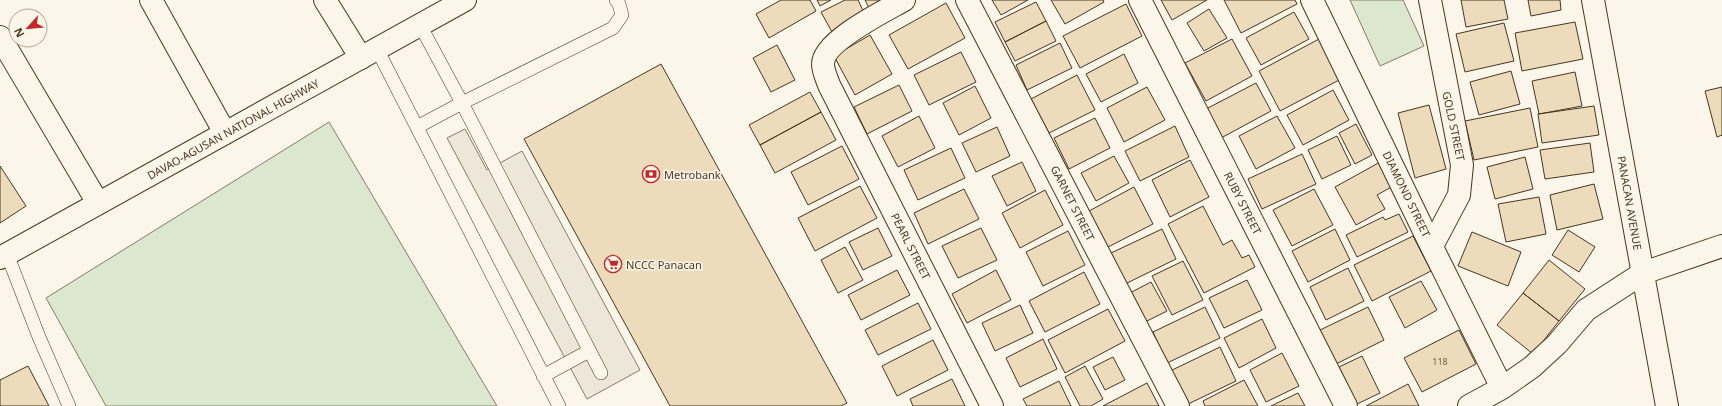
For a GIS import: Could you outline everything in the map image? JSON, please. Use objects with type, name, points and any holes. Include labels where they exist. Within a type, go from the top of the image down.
[{"type":"street","points":[[151,0],[225,134]]},
{"type":"street","points":[[325,0],[369,53]]},
{"type":"street","name":"DAVAO-AGUSAN NATIONAL HIGHWAY","points":[[2,252],[98,203],[225,134],[465,0]]},
{"type":"street","name":"PEARL STREET","points":[[904,0],[839,39],[827,51],[823,64],[829,85],[992,406]]},
{"type":"street","name":"GARNET STREET","points":[[967,0],[1178,406]]},
{"type":"street","name":"RUBY STREET","points":[[1140,0],[1346,406]]},
{"type":"street","name":"DIAMOND STREET","points":[[1312,0],[1502,388]]},
{"type":"street","name":"GOLD STREET","points":[[1430,0],[1462,164],[1459,195],[1432,246]]},
{"type":"street","name":"PANACAN AVENUE","points":[[1594,0],[1667,406]]},
{"type":"street","points":[[0,37],[98,203]]},
{"type":"street","points":[[1469,406],[1502,388],[1532,367],[1557,344],[1586,310],[1643,273],[1722,246]]},
{"type":"lane","points":[[417,127],[462,102],[613,28],[622,15],[619,4],[616,0]]},
{"type":"lane","points":[[420,25],[462,102],[601,373]]},
{"type":"lane","points":[[369,53],[417,127],[559,406]]},
{"type":"lane","points":[[2,252],[69,406]]},
{"type":"lane","points":[[543,376],[589,351]]},
{"type":"green space","points":[[1350,0],[1403,0],[1424,46],[1380,66]]},
{"type":"green space","points":[[329,122],[497,406],[106,406],[46,298]]},
{"type":"shaded area","points":[[465,129],[487,170],[522,151],[640,370],[587,399],[447,138]]},
{"type":"building","points":[[781,0],[810,0],[816,11],[769,38],[756,14]]},
{"type":"building","points":[[817,0],[831,0],[820,6]]},
{"type":"building","points":[[845,0],[858,0],[865,15],[832,32],[821,12]]},
{"type":"building","points":[[865,0],[892,0],[871,12]]},
{"type":"building","points":[[992,0],[1028,0],[1001,15]]},
{"type":"building","points":[[1051,0],[1103,0],[1104,2],[1065,24]]},
{"type":"building","points":[[1161,0],[1207,0],[1172,20]]},
{"type":"building","points":[[1224,0],[1295,0],[1297,4],[1241,33]]},
{"type":"building","points":[[1461,0],[1504,0],[1508,19],[1466,27]]},
{"type":"building","points":[[1528,0],[1560,0],[1561,10],[1531,16]]},
{"type":"building","points":[[1036,2],[1046,21],[1005,42],[995,22]]},
{"type":"building","points":[[946,3],[965,38],[908,69],[889,35]]},
{"type":"building","points":[[1126,4],[1142,36],[1080,68],[1063,36]]},
{"type":"building","points":[[1209,9],[1227,38],[1204,51],[1187,23]]},
{"type":"building","points":[[1294,12],[1309,39],[1261,65],[1246,38]]},
{"type":"building","points":[[1046,21],[1056,41],[1015,61],[1005,42]]},
{"type":"building","points":[[1575,22],[1583,59],[1522,71],[1515,33]]},
{"type":"building","points":[[1504,23],[1514,61],[1465,72],[1456,34]]},
{"type":"building","points":[[870,35],[892,74],[855,95],[834,56]]},
{"type":"building","points":[[1232,39],[1252,76],[1206,101],[1185,63]]},
{"type":"building","points":[[1319,39],[1341,79],[1280,111],[1259,71]]},
{"type":"building","points":[[1060,43],[1072,68],[1027,90],[1016,65]]},
{"type":"building","points":[[777,45],[795,80],[771,92],[753,58]]},
{"type":"building","points":[[961,52],[976,82],[929,105],[914,75]]},
{"type":"building","points":[[1124,54],[1138,83],[1101,102],[1086,74]]},
{"type":"building","points":[[661,64],[847,403],[841,406],[670,406],[524,139]]},
{"type":"building","points":[[1511,71],[1520,104],[1479,115],[1470,82]]},
{"type":"building","points":[[1575,72],[1582,106],[1539,114],[1532,81]]},
{"type":"building","points":[[1077,75],[1095,110],[1049,133],[1031,99]]},
{"type":"building","points":[[1256,83],[1271,111],[1221,138],[1206,109]]},
{"type":"building","points":[[899,85],[912,111],[867,134],[854,107]]},
{"type":"building","points":[[975,86],[991,118],[959,135],[943,103]]},
{"type":"building","points":[[1147,87],[1165,120],[1124,142],[1107,108]]},
{"type":"building","points":[[1722,87],[1722,135],[1717,137],[1705,91]]},
{"type":"building","points":[[1333,90],[1349,120],[1303,145],[1287,115]]},
{"type":"building","points":[[810,92],[821,112],[760,145],[749,125]]},
{"type":"building","points":[[1429,105],[1446,169],[1415,178],[1398,113]]},
{"type":"building","points":[[1594,106],[1599,135],[1542,143],[1538,114]]},
{"type":"building","points":[[1530,108],[1538,147],[1474,160],[1465,121]]},
{"type":"building","points":[[821,112],[836,140],[775,173],[760,145]]},
{"type":"building","points":[[919,116],[935,148],[898,167],[882,136]]},
{"type":"building","points":[[1277,116],[1295,148],[1256,169],[1239,136]]},
{"type":"building","points":[[1095,118],[1110,148],[1069,169],[1054,138]]},
{"type":"building","points":[[1356,124],[1372,155],[1355,164],[1339,133]]},
{"type":"building","points":[[1175,126],[1189,157],[1140,181],[1125,151]]},
{"type":"building","points":[[997,127],[1010,156],[976,172],[962,143]]},
{"type":"building","points":[[1337,136],[1351,165],[1322,179],[1308,150]]},
{"type":"building","points":[[1590,143],[1594,172],[1545,179],[1540,150]]},
{"type":"building","points":[[842,146],[859,179],[808,205],[791,172]]},
{"type":"building","points":[[951,148],[965,178],[918,200],[904,170]]},
{"type":"building","points":[[1302,154],[1316,184],[1262,209],[1248,179]]},
{"type":"building","points":[[1114,156],[1129,183],[1096,201],[1081,173]]},
{"type":"building","points":[[1525,157],[1533,189],[1495,199],[1487,167]]},
{"type":"building","points":[[1190,160],[1209,197],[1170,217],[1152,180]]},
{"type":"building","points":[[1382,161],[1395,185],[1377,195],[1385,209],[1356,225],[1335,187]]},
{"type":"building","points":[[1022,162],[1036,191],[1007,206],[992,176]]},
{"type":"building","points":[[0,166],[26,206],[0,223]]},
{"type":"building","points":[[1594,184],[1603,219],[1557,230],[1550,195]]},
{"type":"building","points":[[860,186],[877,218],[815,251],[798,218]]},
{"type":"building","points":[[1134,187],[1153,224],[1108,247],[1089,211]]},
{"type":"building","points":[[964,189],[979,219],[928,244],[914,213]]},
{"type":"building","points":[[1314,189],[1333,225],[1292,246],[1273,210]]},
{"type":"building","points":[[1045,190],[1063,225],[1020,248],[1002,213]]},
{"type":"building","points":[[1539,197],[1546,234],[1506,242],[1498,204]]},
{"type":"building","points":[[1203,206],[1223,245],[1232,240],[1242,258],[1249,255],[1255,267],[1204,293],[1168,224]]},
{"type":"building","points":[[1399,214],[1408,232],[1357,257],[1346,235],[1383,217],[1385,220]]},
{"type":"building","points":[[878,228],[892,256],[863,270],[849,242]]},
{"type":"building","points":[[981,228],[997,260],[958,278],[942,246]]},
{"type":"building","points":[[1162,229],[1176,259],[1125,284],[1111,253]]},
{"type":"building","points":[[1335,229],[1350,260],[1308,282],[1292,251]]},
{"type":"building","points":[[1568,230],[1595,247],[1579,272],[1552,255]]},
{"type":"building","points":[[1068,231],[1085,265],[1043,286],[1026,252]]},
{"type":"building","points":[[1472,232],[1521,252],[1508,286],[1458,266]]},
{"type":"building","points":[[1413,236],[1431,271],[1372,301],[1354,265]]},
{"type":"building","points":[[845,247],[863,280],[838,293],[821,260]]},
{"type":"building","points":[[1549,260],[1585,289],[1559,321],[1523,293]]},
{"type":"building","points":[[1183,261],[1203,300],[1172,315],[1152,276]]},
{"type":"building","points":[[1348,268],[1364,301],[1326,320],[1310,287]]},
{"type":"building","points":[[897,270],[910,295],[861,320],[848,295]]},
{"type":"building","points":[[996,270],[1011,300],[967,323],[952,294]]},
{"type":"building","points":[[1084,272],[1100,304],[1045,332],[1029,301]]},
{"type":"building","points":[[1247,280],[1262,310],[1224,328],[1209,298]]},
{"type":"building","points":[[1421,281],[1437,310],[1405,328],[1389,297]]},
{"type":"building","points":[[1151,282],[1167,311],[1145,322],[1130,293]]},
{"type":"building","points":[[1523,293],[1559,321],[1533,354],[1497,325]]},
{"type":"building","points":[[918,303],[931,329],[878,355],[865,330]]},
{"type":"building","points":[[1020,305],[1033,333],[995,351],[982,323]]},
{"type":"building","points":[[1205,307],[1220,338],[1167,363],[1153,332]]},
{"type":"building","points":[[1368,307],[1384,340],[1336,364],[1320,330]]},
{"type":"building","points":[[1108,309],[1125,341],[1065,373],[1048,340]]},
{"type":"building","points":[[1262,319],[1276,348],[1239,368],[1224,338]]},
{"type":"building","points":[[1459,330],[1476,364],[1422,392],[1404,358]]},
{"type":"building","points":[[1043,339],[1057,369],[1020,387],[1006,358]]},
{"type":"building","points":[[933,340],[948,370],[897,396],[882,366]]},
{"type":"building","points":[[1220,347],[1236,381],[1184,406],[1168,372]]},
{"type":"building","points":[[1282,353],[1299,386],[1266,402],[1250,370]]},
{"type":"building","points":[[1362,356],[1380,393],[1357,404],[1339,367]]},
{"type":"building","points":[[1113,357],[1125,380],[1105,390],[1093,367]]},
{"type":"building","points":[[28,366],[49,406],[0,406],[0,380]]},
{"type":"building","points":[[1085,366],[1103,399],[1091,406],[1080,406],[1065,377]]},
{"type":"building","points":[[952,379],[965,406],[913,406],[910,399]]},
{"type":"building","points":[[1244,380],[1258,406],[1205,406],[1203,401]]},
{"type":"building","points":[[1059,381],[1071,406],[1027,406],[1023,399]]},
{"type":"building","points":[[1147,383],[1159,406],[1103,406]]},
{"type":"building","points":[[1408,384],[1419,406],[1366,406]]},
{"type":"building","points":[[1298,393],[1305,406],[1271,406]]},
{"type":"place","name":"Metrobank","points":[[651,174]]},
{"type":"place","name":"NCCC Panacan","points":[[613,264]]}]
